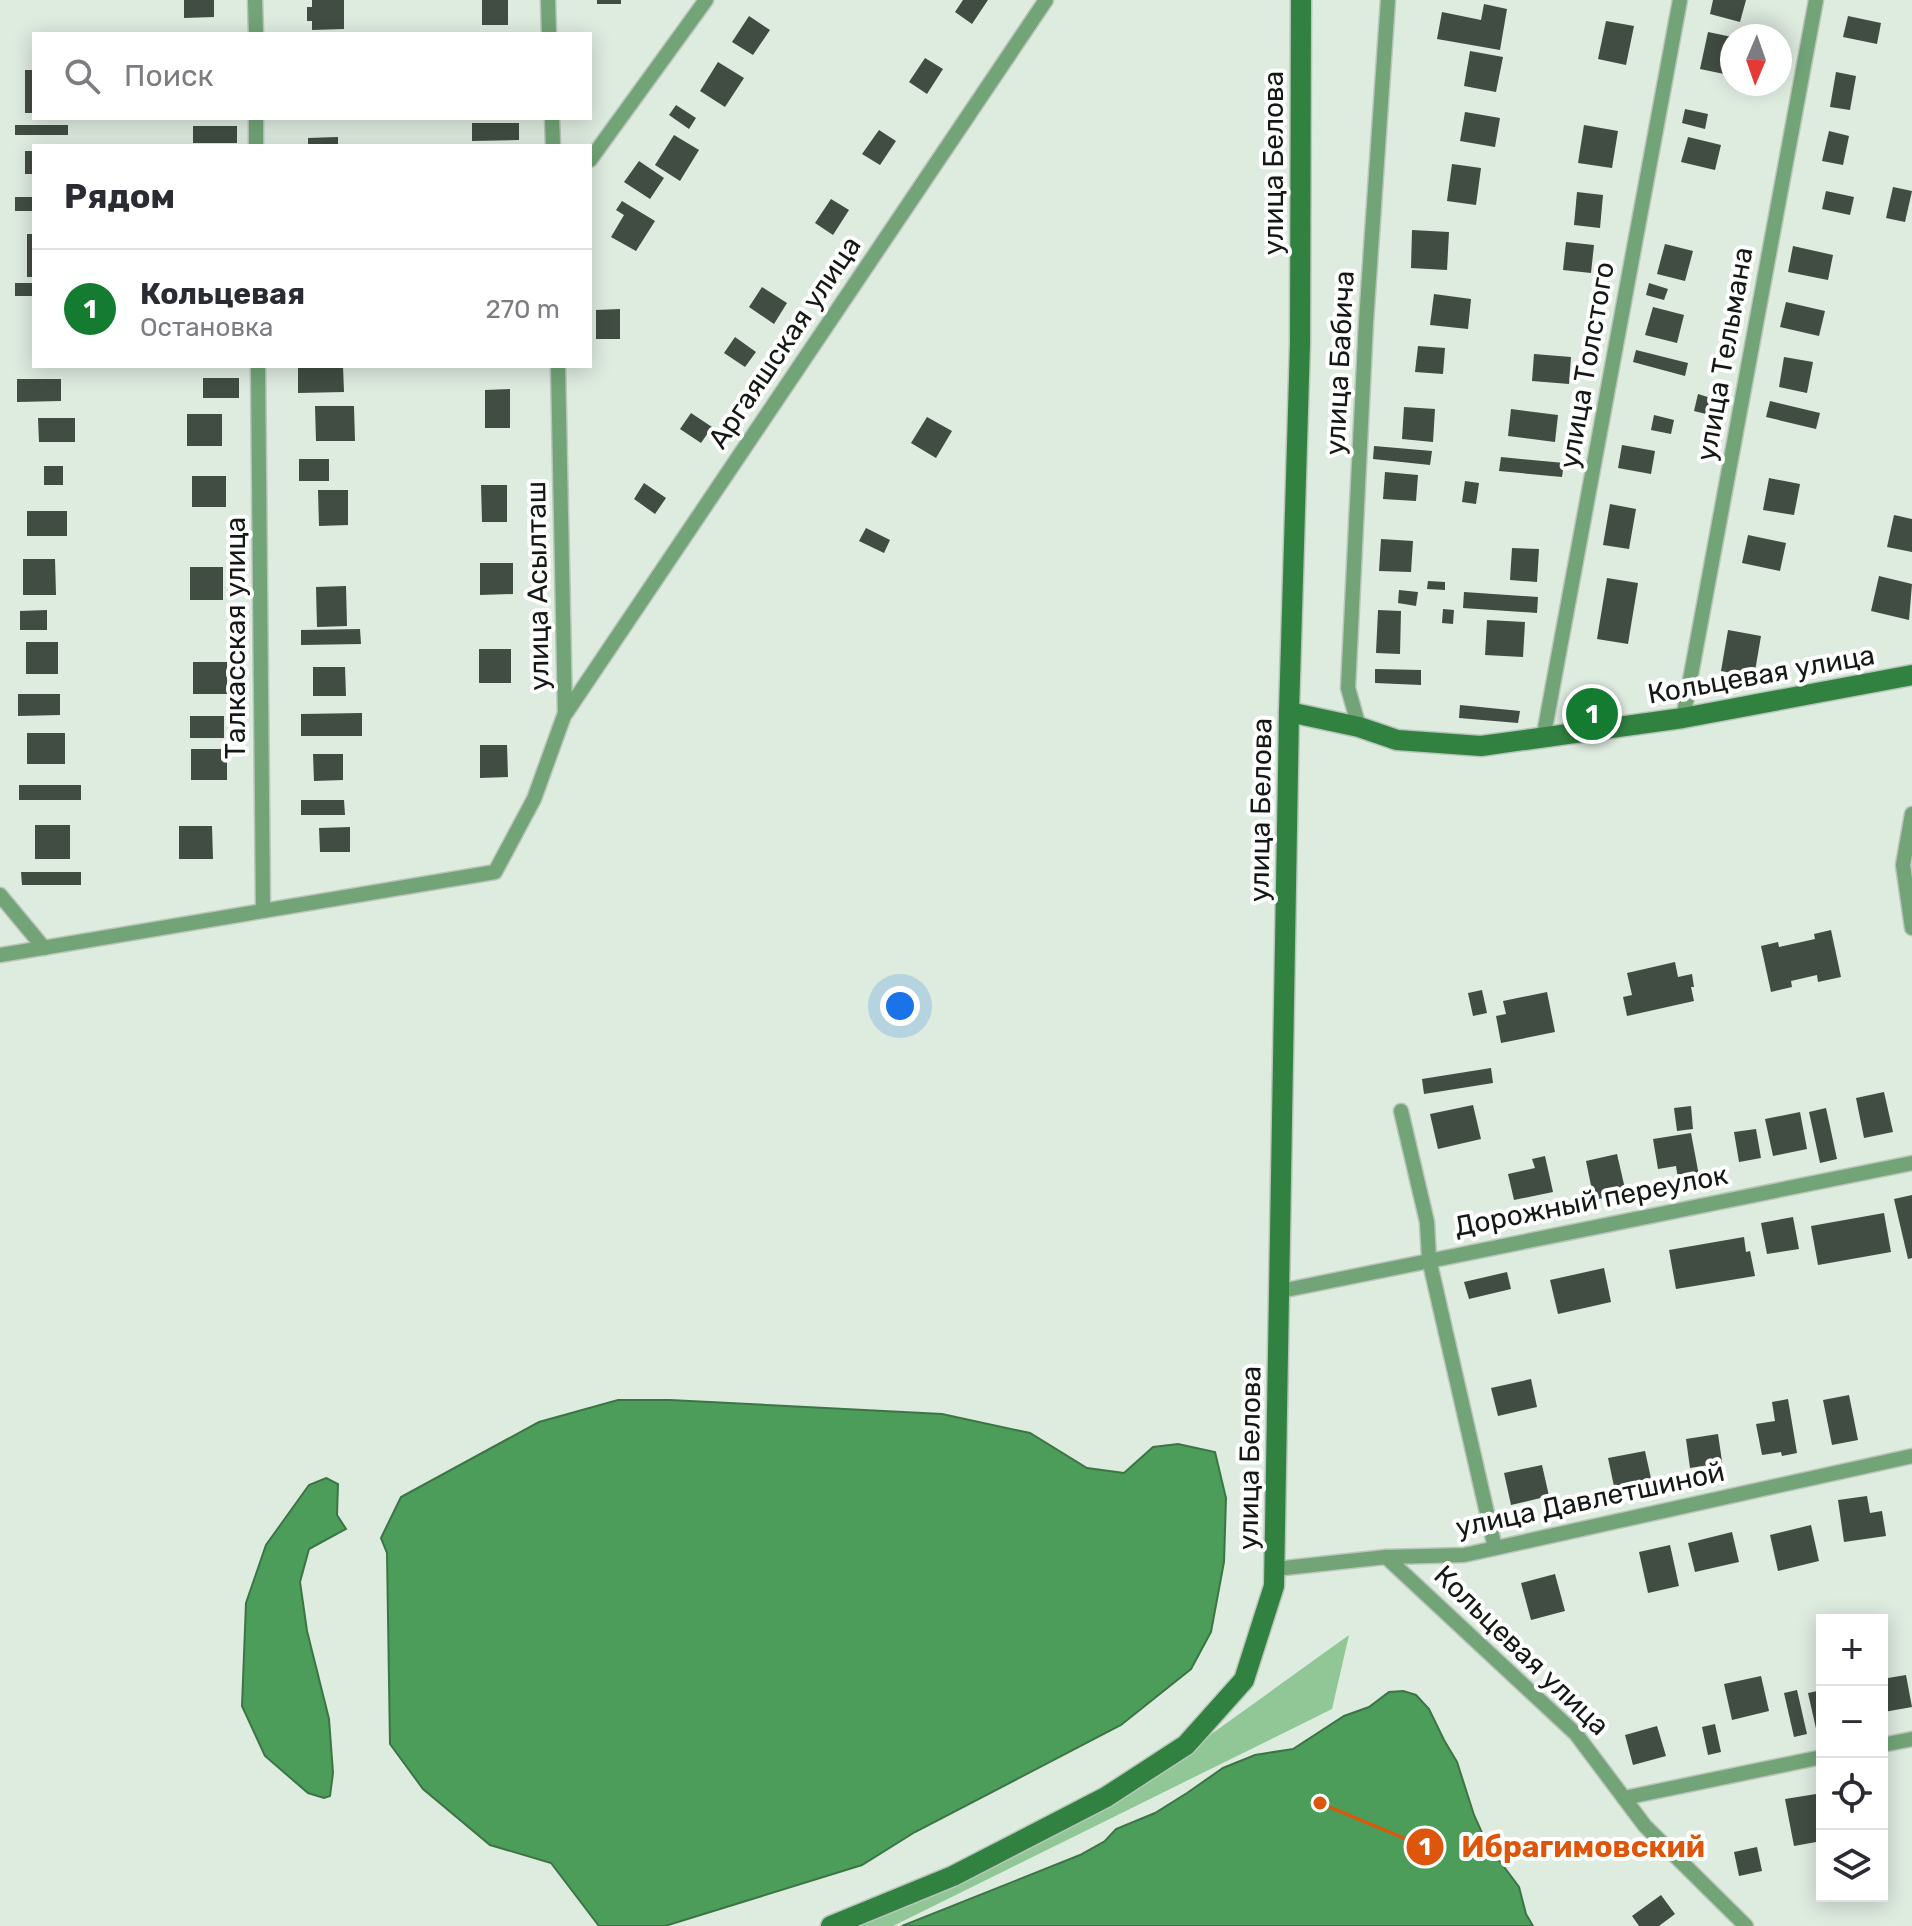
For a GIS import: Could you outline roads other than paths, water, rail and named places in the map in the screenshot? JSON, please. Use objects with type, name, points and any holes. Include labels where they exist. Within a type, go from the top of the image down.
[{"type":"main road","name":"улица Белова","points":[[831,1926],[953,1876],[1106,1797],[1186,1745],[1244,1680],[1274,1586],[1289,712],[1300,344],[1301,0]]},
{"type":"main road","name":"Кольцевая улица","points":[[1289,712],[1359,727],[1397,740],[1481,746],[1683,718],[1912,675]]},
{"type":"street","points":[[255,0],[256,32]]},
{"type":"street","points":[[548,0],[549,32]]},
{"type":"street","points":[[592,157],[706,0]]},
{"type":"street","name":"Аргаяшская улица","points":[[565,713],[1046,0]]},
{"type":"street","name":"улица Бабича","points":[[1359,727],[1348,688],[1366,322],[1388,0]]},
{"type":"street","name":"улица Толстого","points":[[1543,739],[1680,0]]},
{"type":"street","name":"улица Тельмана","points":[[1683,718],[1816,0]]},
{"type":"street","points":[[256,120],[256,144]]},
{"type":"street","points":[[552,120],[553,144]]},
{"type":"street","name":"Талкасская улица","points":[[258,368],[263,909]]},
{"type":"street","name":"улица Асылташ","points":[[263,909],[495,872],[534,799],[565,713],[558,368]]},
{"type":"street","points":[[1912,814],[1907,864],[1912,928]]},
{"type":"street","points":[[0,895],[44,948]]},
{"type":"street","points":[[0,955],[263,909]]},
{"type":"street","name":"Кольцевая улица","points":[[1401,1111],[1427,1222],[1429,1259],[1495,1548]]},
{"type":"street","name":"Дорожный переулок","points":[[1281,1291],[1912,1163]]},
{"type":"street","name":"улица Давлетшиной","points":[[1275,1569],[1386,1557],[1464,1555],[1912,1456]]},
{"type":"street","name":"Кольцевая улица","points":[[1386,1557],[1576,1734],[1645,1826],[1746,1926]]},
{"type":"street","points":[[1888,1744],[1912,1739]]},
{"type":"street","points":[[1624,1798],[1817,1758]]},
{"type":"place","name":"Кольцевая","points":[[1592,714]]},
{"type":"place","name":"Ибрагимовский","points":[[1320,1803]]}]
